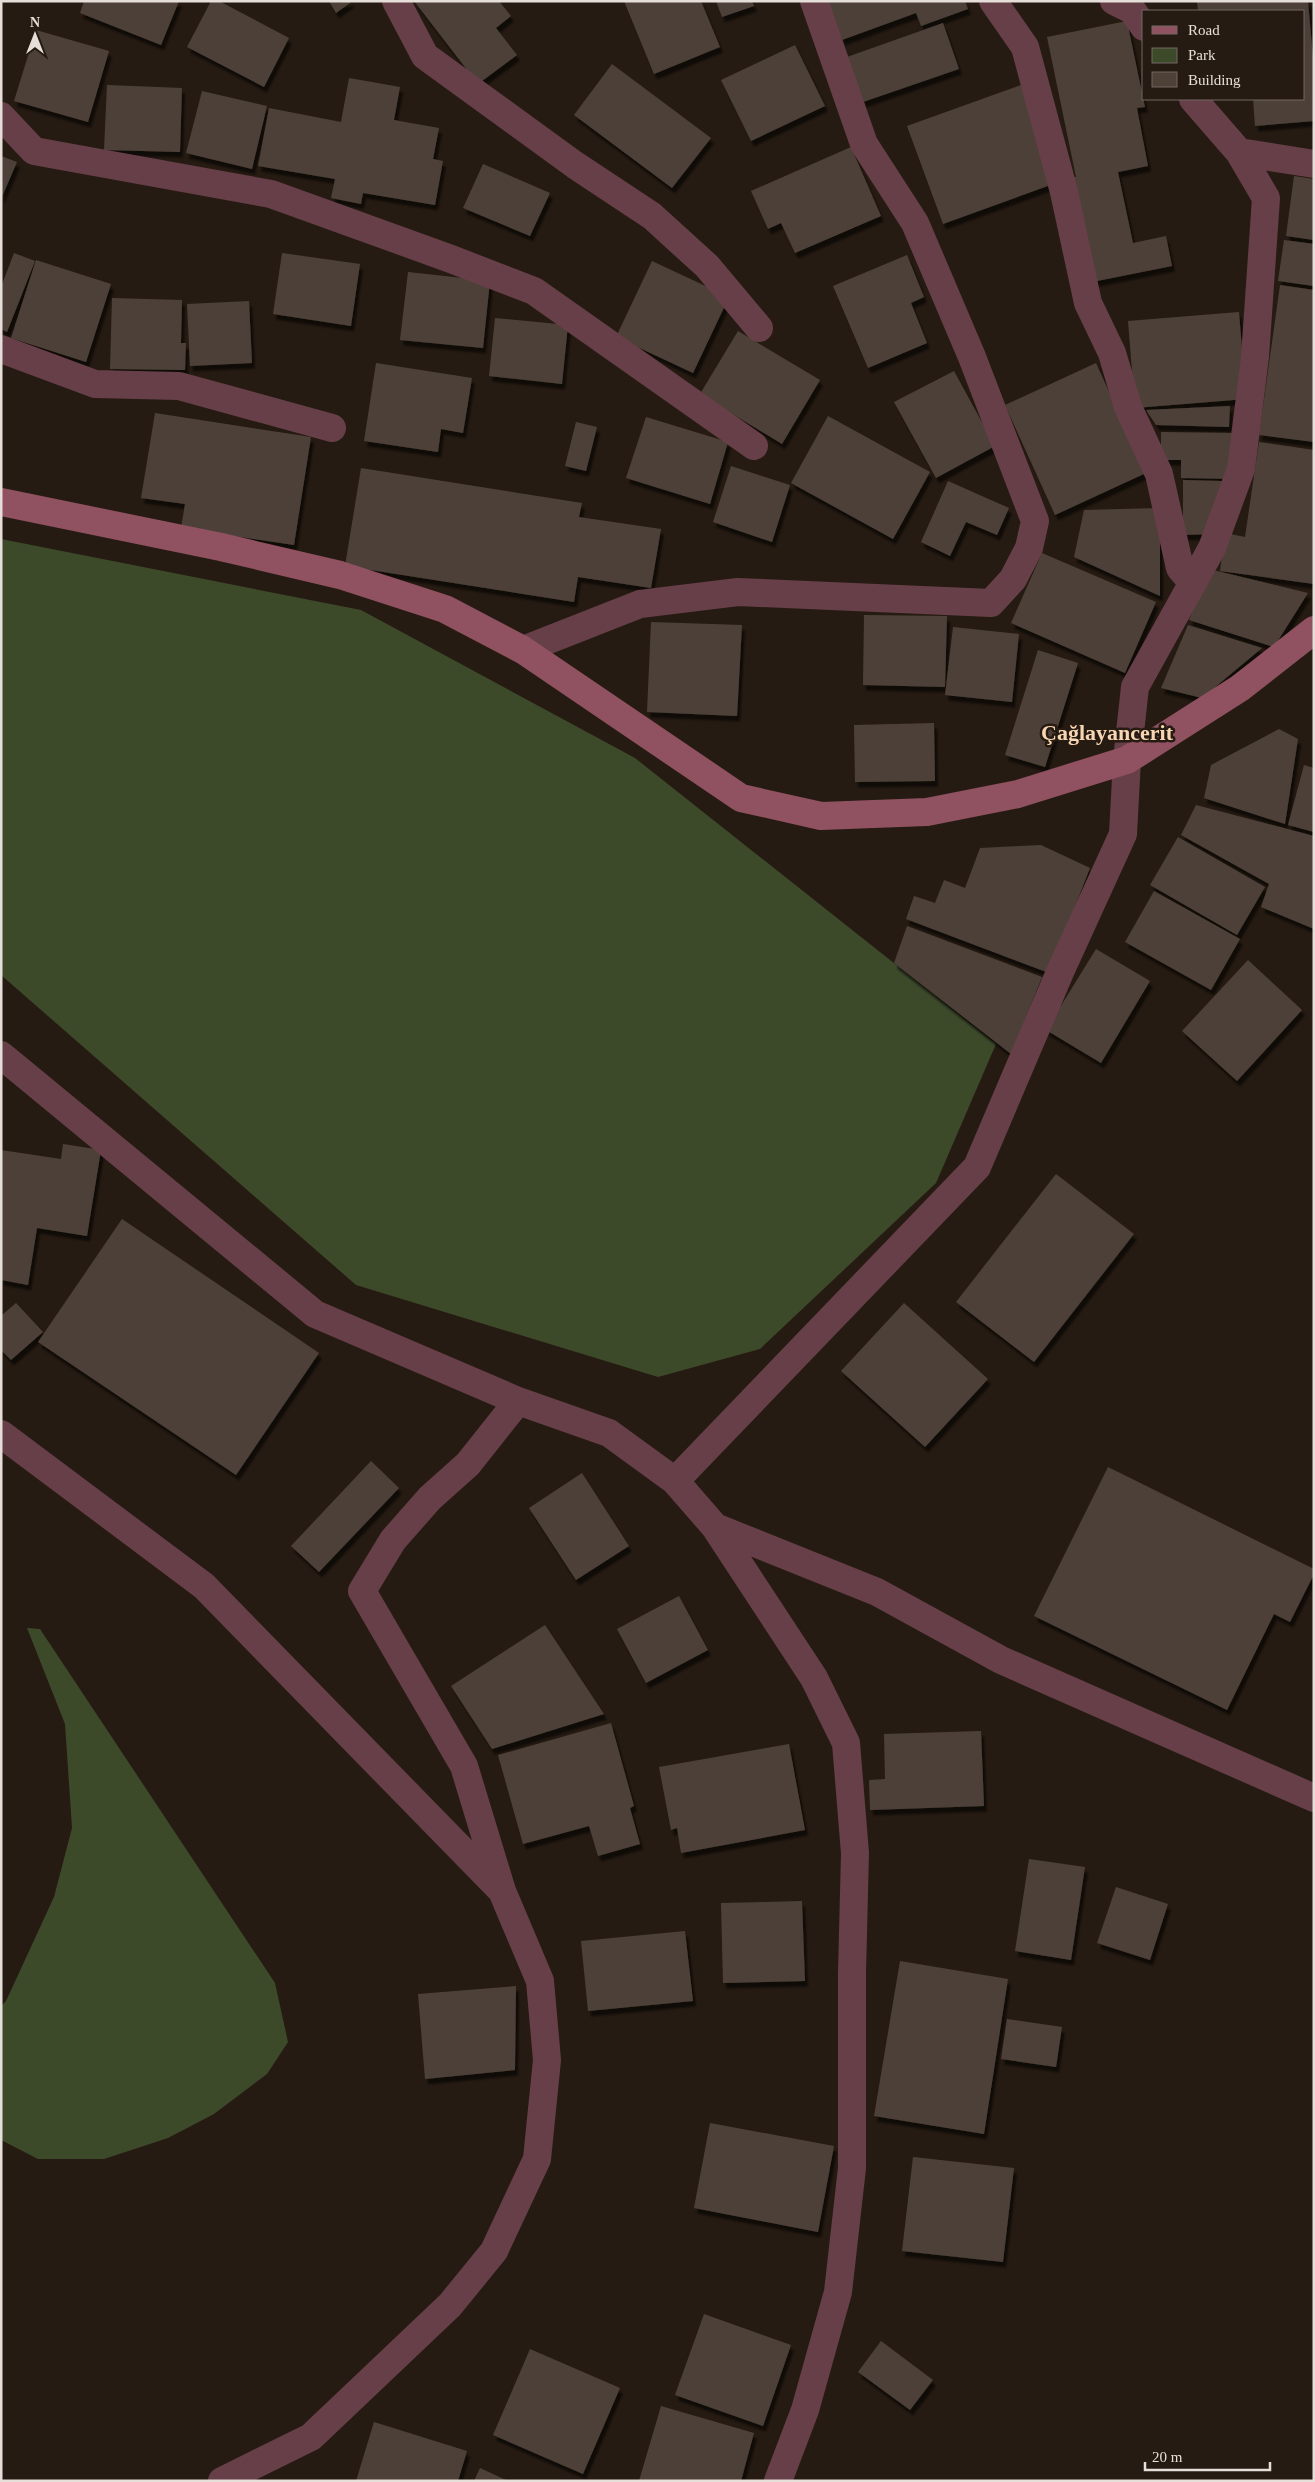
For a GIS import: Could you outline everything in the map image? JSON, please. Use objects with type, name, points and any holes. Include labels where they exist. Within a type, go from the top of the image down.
[{"type":"main road","points":[[1,502],[221,547],[340,575],[445,608],[523,650],[741,798],[821,816],[927,812],[1018,794],[1127,760],[1240,688],[1314,630]]},
{"type":"street","points":[[396,1],[425,56],[568,159],[652,216],[708,266],[759,328]]},
{"type":"street","points":[[523,650],[640,604],[738,592],[991,603],[1013,579],[1029,548],[1036,521],[1012,456],[914,222],[864,144],[814,1]]},
{"type":"street","points":[[994,1],[1025,47],[1064,192],[1088,303],[1112,353],[1128,407],[1159,474],[1180,568],[1193,583]]},
{"type":"street","points":[[1114,1],[1132,10],[1142,24]]},
{"type":"street","points":[[675,1481],[977,1167],[1060,972],[1123,834],[1127,760],[1135,687],[1212,548],[1241,469],[1255,357],[1266,198],[1239,152],[1194,100]]},
{"type":"street","points":[[1,116],[34,151],[271,194],[534,291],[754,446]]},
{"type":"street","points":[[1239,152],[1314,164]]},
{"type":"street","points":[[1,349],[95,384],[179,386],[332,428]]},
{"type":"street","points":[[1,1054],[315,1314],[518,1401],[609,1433],[675,1481],[715,1527],[814,1678],[846,1743],[856,1853],[852,1973],[852,2168],[838,2292],[805,2410],[778,2481]]},
{"type":"street","points":[[222,2481],[311,2437],[450,2305],[494,2251],[537,2159],[547,2060],[540,1981],[502,1891],[464,1766],[362,1591],[393,1540],[430,1498],[468,1464],[518,1401]]},
{"type":"street","points":[[1,1434],[204,1586],[502,1891]]},
{"type":"street","points":[[715,1527],[877,1592],[1001,1660],[1314,1798]]},
{"type":"green space","points":[[1,539],[361,610],[635,758],[996,1044],[936,1183],[760,1349],[658,1377],[356,1285],[1,975]]},
{"type":"green space","points":[[27,1628],[40,1629],[275,1983],[288,2042],[267,2074],[214,2114],[168,2138],[104,2159],[38,2159],[1,2140],[1,2006],[6,2001],[54,1897],[72,1828],[65,1724]]},
{"type":"building","points":[[84,1],[179,1],[161,45],[80,13]]},
{"type":"building","points":[[211,1],[219,1],[289,38],[264,87],[187,47]]},
{"type":"building","points":[[329,1],[353,1],[336,13]]},
{"type":"building","points":[[414,1],[499,1],[511,16],[496,28],[517,55],[478,84]]},
{"type":"building","points":[[624,1],[701,1],[720,47],[654,74]]},
{"type":"building","points":[[716,1],[752,1],[754,6],[722,17]]},
{"type":"building","points":[[827,1],[965,1],[968,9],[921,26],[916,13],[842,40]]},
{"type":"building","points":[[1197,1],[1308,1],[1314,69],[1314,121],[1255,126],[1253,100],[1305,100],[1305,10],[1198,10]]},
{"type":"building","points":[[1127,21],[1142,100],[1145,107],[1137,108],[1148,166],[1118,172],[1133,243],[1166,236],[1172,266],[1092,282],[1070,177],[1076,177],[1047,37]]},
{"type":"building","points":[[943,23],[959,69],[863,102],[847,57]]},
{"type":"building","points":[[36,30],[109,51],[88,122],[14,101]]},
{"type":"building","points":[[795,45],[825,106],[751,141],[721,80]]},
{"type":"building","points":[[612,64],[711,138],[672,188],[574,115]]},
{"type":"building","points":[[349,78],[400,87],[394,120],[439,128],[433,159],[443,161],[435,205],[363,193],[361,204],[331,198],[335,179],[258,166],[269,108],[341,122]]},
{"type":"building","points":[[107,85],[182,88],[180,152],[104,150]]},
{"type":"building","points":[[1021,85],[1056,183],[943,224],[907,126]]},
{"type":"building","points":[[202,91],[267,106],[252,169],[186,153]]},
{"type":"building","points":[[851,147],[881,216],[795,253],[781,223],[768,229],[751,191]]},
{"type":"building","points":[[1,156],[17,162],[1,199]]},
{"type":"building","points":[[483,164],[550,193],[530,236],[463,208]]},
{"type":"building","points":[[1294,176],[1314,179],[1314,240],[1286,236]]},
{"type":"building","points":[[1284,240],[1314,244],[1314,286],[1278,281]]},
{"type":"building","points":[[14,253],[35,261],[7,332],[1,329],[1,287]]},
{"type":"building","points":[[282,253],[360,264],[351,326],[273,314]]},
{"type":"building","points":[[907,255],[924,297],[911,303],[927,343],[868,368],[833,286]]},
{"type":"building","points":[[36,260],[111,284],[86,362],[11,338]]},
{"type":"building","points":[[652,261],[729,297],[693,373],[616,337]]},
{"type":"building","points":[[408,272],[490,281],[483,348],[400,340]]},
{"type":"building","points":[[1280,285],[1314,290],[1314,442],[1259,435]]},
{"type":"building","points":[[112,298],[182,300],[181,343],[186,343],[185,370],[110,369]]},
{"type":"building","points":[[249,301],[252,363],[190,366],[187,304]]},
{"type":"building","points":[[1239,312],[1246,399],[1135,408],[1128,321]]},
{"type":"building","points":[[495,318],[568,325],[562,384],[489,376]]},
{"type":"building","points":[[738,331],[820,380],[782,444],[700,394]]},
{"type":"building","points":[[376,363],[472,378],[463,433],[441,429],[438,452],[364,441]]},
{"type":"building","points":[[1096,363],[1146,473],[1055,515],[1005,405]]},
{"type":"building","points":[[954,371],[995,446],[936,478],[894,402]]},
{"type":"building","points":[[1230,406],[1229,427],[1156,425],[1146,410]]},
{"type":"building","points":[[155,413],[311,437],[294,545],[181,528],[185,504],[141,498]]},
{"type":"building","points":[[828,416],[930,472],[893,539],[791,483]]},
{"type":"building","points":[[646,417],[728,442],[710,504],[626,478]]},
{"type":"building","points":[[576,422],[597,427],[586,471],[565,466]]},
{"type":"building","points":[[1161,432],[1235,433],[1235,479],[1181,478],[1181,460],[1161,460]]},
{"type":"building","points":[[1259,442],[1314,450],[1314,584],[1220,571],[1225,533],[1245,537]]},
{"type":"building","points":[[731,466],[790,485],[772,542],[713,522]]},
{"type":"building","points":[[361,468],[582,503],[579,517],[661,529],[651,588],[578,577],[574,602],[345,566]]},
{"type":"building","points":[[1183,480],[1222,481],[1214,534],[1183,535]]},
{"type":"building","points":[[948,481],[1009,508],[997,535],[966,522],[950,556],[921,542]]},
{"type":"building","points":[[1160,508],[1160,596],[1074,557],[1084,510]]},
{"type":"building","points":[[1042,553],[1156,602],[1125,673],[1011,623]]},
{"type":"building","points":[[1209,569],[1308,593],[1274,647],[1189,620]]},
{"type":"building","points":[[864,615],[947,616],[945,687],[863,685]]},
{"type":"building","points":[[651,622],[742,625],[737,716],[647,712]]},
{"type":"building","points":[[1188,625],[1262,648],[1202,698],[1161,688]]},
{"type":"building","points":[[953,627],[1019,634],[1012,702],[945,695]]},
{"type":"building","points":[[1038,650],[1078,663],[1045,767],[1005,755]]},
{"type":"building","points":[[934,723],[935,781],[855,782],[854,725]]},
{"type":"building","points":[[1279,729],[1298,739],[1285,824],[1204,798],[1211,765]]},
{"type":"building","points":[[1304,765],[1314,768],[1314,832],[1288,825]]},
{"type":"building","points":[[1196,805],[1314,836],[1314,929],[1261,907],[1269,884],[1181,835]]},
{"type":"building","points":[[1178,837],[1265,887],[1237,935],[1150,885]]},
{"type":"building","points":[[1041,845],[1090,868],[1049,973],[906,919],[914,896],[935,903],[944,880],[965,888],[980,848]]},
{"type":"building","points":[[1154,891],[1240,939],[1211,990],[1125,942]]},
{"type":"building","points":[[907,926],[1042,977],[1011,1054],[894,963]]},
{"type":"building","points":[[1096,949],[1150,981],[1101,1063],[1046,1030]]},
{"type":"building","points":[[1248,960],[1302,1010],[1237,1081],[1182,1031]]},
{"type":"building","points":[[63,1144],[101,1150],[87,1236],[37,1228],[28,1285],[1,1280],[1,1150],[61,1159]]},
{"type":"building","points":[[1056,1174],[1134,1234],[1034,1362],[956,1302]]},
{"type":"building","points":[[122,1219],[319,1353],[236,1475],[38,1342]]},
{"type":"building","points":[[16,1303],[43,1332],[11,1360],[1,1350],[1,1316]]},
{"type":"building","points":[[904,1303],[988,1379],[925,1447],[841,1371]]},
{"type":"building","points":[[371,1461],[399,1488],[319,1572],[291,1546]]},
{"type":"building","points":[[1108,1467],[1314,1569],[1314,1574],[1290,1622],[1274,1614],[1227,1710],[1034,1616]]},
{"type":"building","points":[[582,1473],[629,1546],[576,1580],[529,1508]]},
{"type":"building","points":[[679,1596],[708,1650],[646,1683],[617,1629]]},
{"type":"building","points":[[545,1625],[604,1714],[492,1749],[451,1686]]},
{"type":"building","points":[[611,1723],[634,1806],[630,1808],[640,1844],[598,1856],[589,1826],[523,1844],[498,1755]]},
{"type":"building","points":[[981,1731],[984,1806],[870,1810],[869,1780],[885,1779],[884,1734]]},
{"type":"building","points":[[789,1744],[805,1830],[681,1853],[677,1828],[671,1830],[659,1767]]},
{"type":"building","points":[[1029,1859],[1085,1867],[1071,1960],[1015,1951]]},
{"type":"building","points":[[1116,1887],[1168,1904],[1150,1960],[1097,1943]]},
{"type":"building","points":[[802,1901],[805,1981],[723,1983],[721,1903]]},
{"type":"building","points":[[685,1931],[693,2001],[588,2011],[581,1941]]},
{"type":"building","points":[[900,1961],[1008,1979],[984,2134],[874,2116]]},
{"type":"building","points":[[516,1986],[515,2070],[425,2079],[418,1994]]},
{"type":"building","points":[[1007,2019],[1062,2027],[1056,2067],[1001,2059]]},
{"type":"building","points":[[710,2123],[834,2146],[818,2232],[694,2208]]},
{"type":"building","points":[[913,2157],[1014,2168],[1003,2262],[902,2251]]},
{"type":"building","points":[[704,2314],[791,2345],[763,2426],[675,2395]]},
{"type":"building","points":[[881,2341],[933,2380],[910,2410],[858,2372]]},
{"type":"building","points":[[530,2349],[620,2388],[583,2474],[493,2435]]},
{"type":"building","points":[[661,2406],[754,2433],[741,2481],[639,2481]]},
{"type":"building","points":[[374,2422],[467,2451],[458,2481],[356,2481]]},
{"type":"building","points":[[480,2468],[508,2481],[474,2481]]},
{"type":"district","name":"Çağlayancerit","points":[[1107,732]]}]
